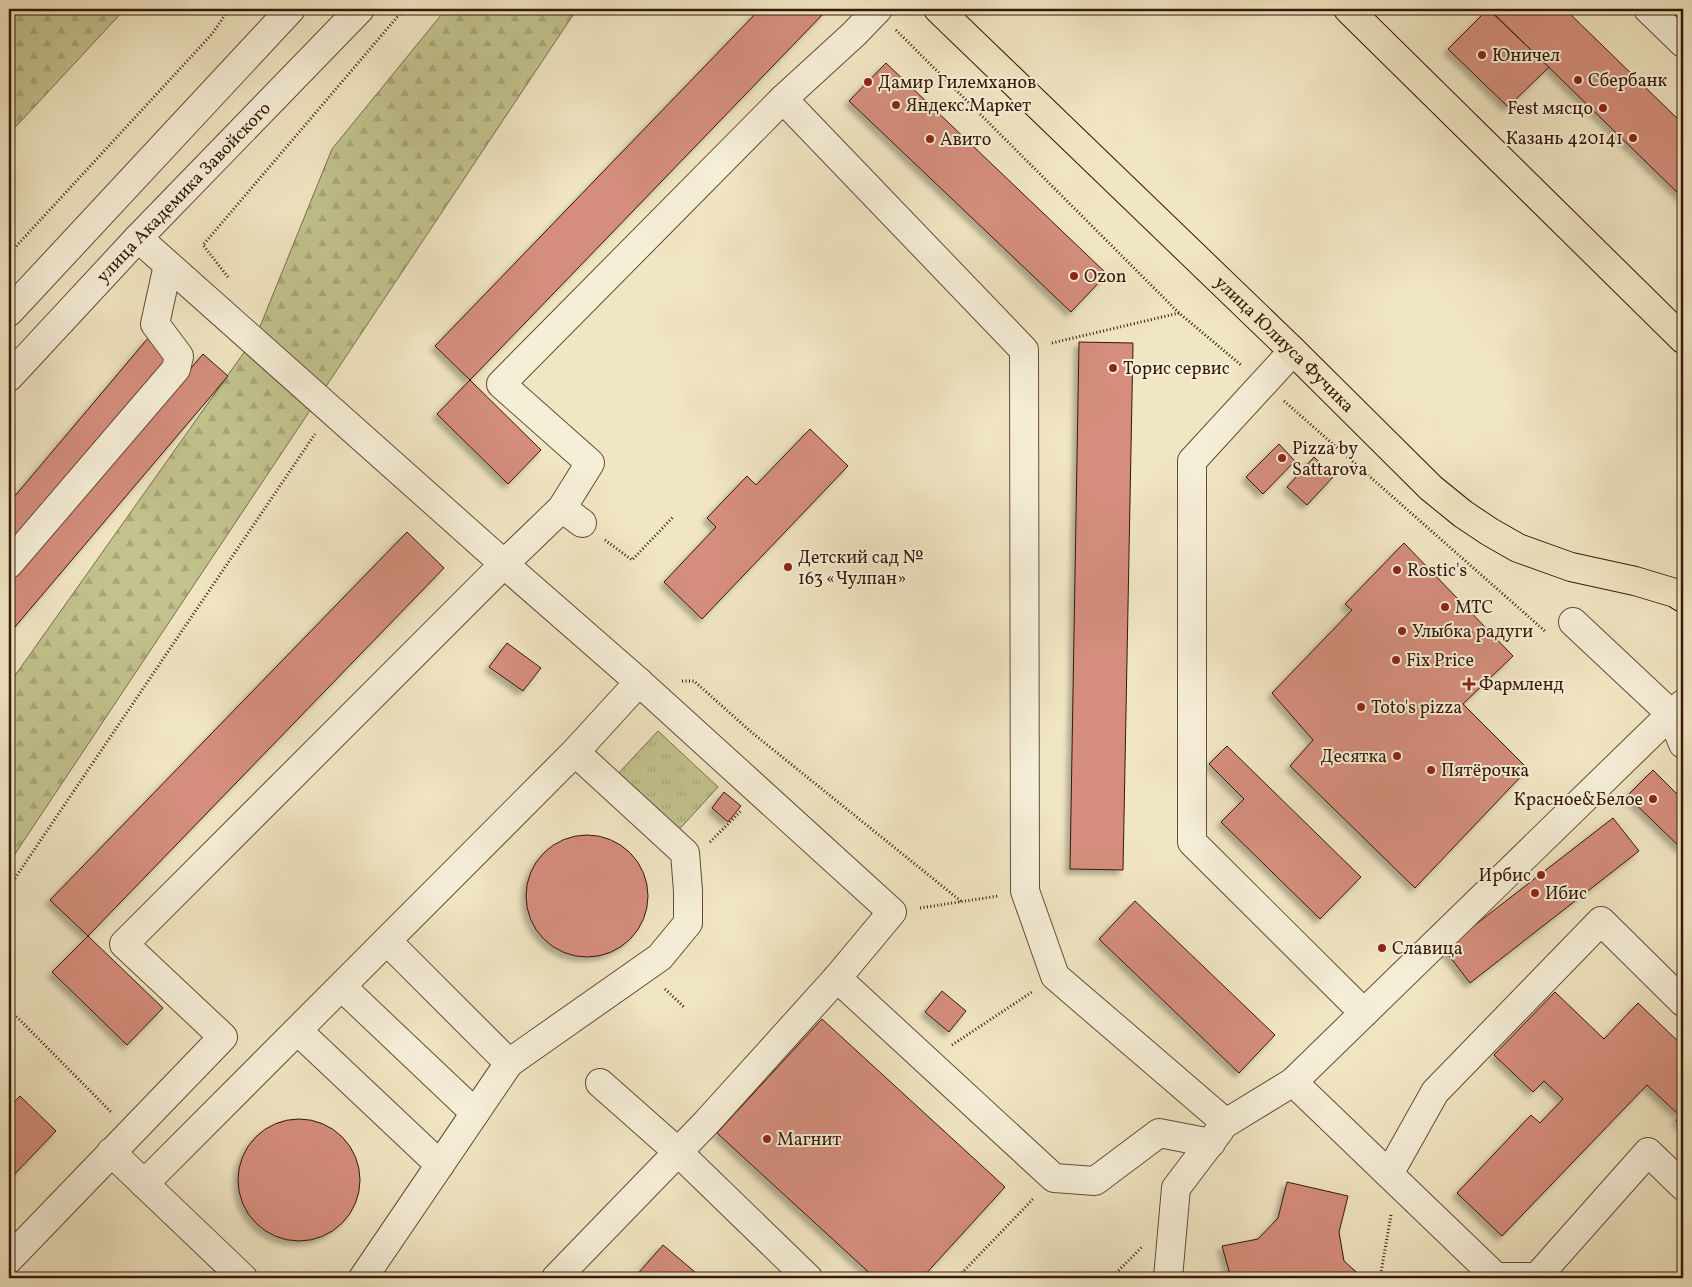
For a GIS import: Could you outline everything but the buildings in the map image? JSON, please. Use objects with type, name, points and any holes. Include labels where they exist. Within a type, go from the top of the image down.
[{"type":"main road","name":"улица Юлиуса Фучика","points":[[938,9],[1293,351],[1431,488],[1463,514],[1518,548],[1571,567],[1635,581],[1683,598]]},
{"type":"main road","points":[[1348,9],[1683,339]]},
{"type":"street","points":[[9,312],[291,9]]},
{"type":"street","name":"улица Академика Завойского","points":[[9,377],[138,238],[360,9]]},
{"type":"street","points":[[9,1259],[223,1037],[124,944],[504,564],[572,516],[590,463],[501,384],[783,99],[854,34],[878,9]]},
{"type":"street","points":[[1648,9],[1683,43]]},
{"type":"street","points":[[783,99],[1024,350],[1025,891],[1056,976],[1218,1133]]},
{"type":"street","points":[[138,238],[639,682],[892,912],[837,978],[706,1123],[556,1278]]},
{"type":"street","points":[[9,564],[176,369],[179,356],[155,324],[168,265]]},
{"type":"street","points":[[1293,351],[1192,461],[1192,842],[1364,1013]]},
{"type":"street","points":[[1574,622],[1677,709],[1683,744]]},
{"type":"street","points":[[144,1184],[575,752],[639,682]]},
{"type":"street","points":[[1168,1278],[1176,1188],[1218,1133],[1293,1082],[1677,709]]},
{"type":"street","points":[[363,1278],[509,1063],[660,957],[688,923],[685,853],[575,752]]},
{"type":"street","points":[[1389,1174],[1435,1092],[1601,920],[1683,1002]]},
{"type":"street","points":[[387,941],[509,1063]]},
{"type":"street","points":[[837,978],[1054,1178],[1095,1181],[1159,1133],[1218,1133]]},
{"type":"street","points":[[342,987],[475,1113]]},
{"type":"street","points":[[298,1031],[440,1165]]},
{"type":"street","points":[[1293,1082],[1496,1277],[1537,1277],[1648,1152],[1683,1186]]},
{"type":"street","points":[[600,1083],[678,1152],[808,1278]]},
{"type":"street","points":[[111,1152],[243,1278]]},
{"type":"path","points":[[9,254],[212,34],[229,9]]},
{"type":"path","points":[[234,284],[203,245],[404,9]]},
{"type":"path","points":[[1024,350],[1179,313]]},
{"type":"path","points":[[9,887],[331,410]]},
{"type":"path","points":[[572,516],[632,560],[674,516]]},
{"type":"path","points":[[639,682],[694,682],[750,731],[962,902]]},
{"type":"path","points":[[686,865],[760,792]]},
{"type":"path","points":[[892,912],[1025,891]]},
{"type":"path","points":[[928,1061],[1056,976]]},
{"type":"path","points":[[9,1009],[131,1132]]},
{"type":"path","points":[[957,1278],[1054,1178]]},
{"type":"path","points":[[1380,1278],[1391,1212]]},
{"type":"path","points":[[962,1272],[969,1278]]},
{"type":"green space","points":[[9,9],[125,9],[9,134]]},
{"type":"green space","points":[[446,9],[577,9],[9,863],[9,684],[257,334],[332,149]]},
{"type":"green space","points":[[658,731],[718,787],[675,834],[615,777]]},
{"type":"place","name":"Юничел","points":[[1482,55]]},
{"type":"place","name":"Сбербанк","points":[[1578,80]]},
{"type":"place","name":"Дамир Гилемханов","points":[[868,82]]},
{"type":"place","name":"Яндекс.Маркет","points":[[896,105]]},
{"type":"place","name":"Fest мясцо","points":[[1603,108]]},
{"type":"place","name":"Казань 420141","points":[[1633,138]]},
{"type":"place","name":"Авито","points":[[930,139]]},
{"type":"place","name":"Ozon","points":[[1074,276]]},
{"type":"place","name":"Торис сервис","points":[[1113,368]]},
{"type":"place","name":"Pizza by Sattarova","points":[[1282,458]]},
{"type":"place","name":"Детский сад № 163 «Чулпан»","points":[[788,567]]},
{"type":"place","name":"Rostic's","points":[[1397,570]]},
{"type":"place","name":"МТС","points":[[1445,607]]},
{"type":"place","name":"Улыбка радуги","points":[[1402,631]]},
{"type":"place","name":"Fix Price","points":[[1396,660]]},
{"type":"place","name":"Фармленд","points":[[1469,684]]},
{"type":"place","name":"Toto's pizza","points":[[1361,707]]},
{"type":"place","name":"Десятка","points":[[1397,756]]},
{"type":"place","name":"Пятёрочка","points":[[1431,770]]},
{"type":"place","name":"Красное&Белое","points":[[1653,799]]},
{"type":"place","name":"Ирбис","points":[[1541,875]]},
{"type":"place","name":"Ибис","points":[[1535,893]]},
{"type":"place","name":"Славица","points":[[1382,948]]},
{"type":"place","name":"Магнит","points":[[767,1139]]}]
